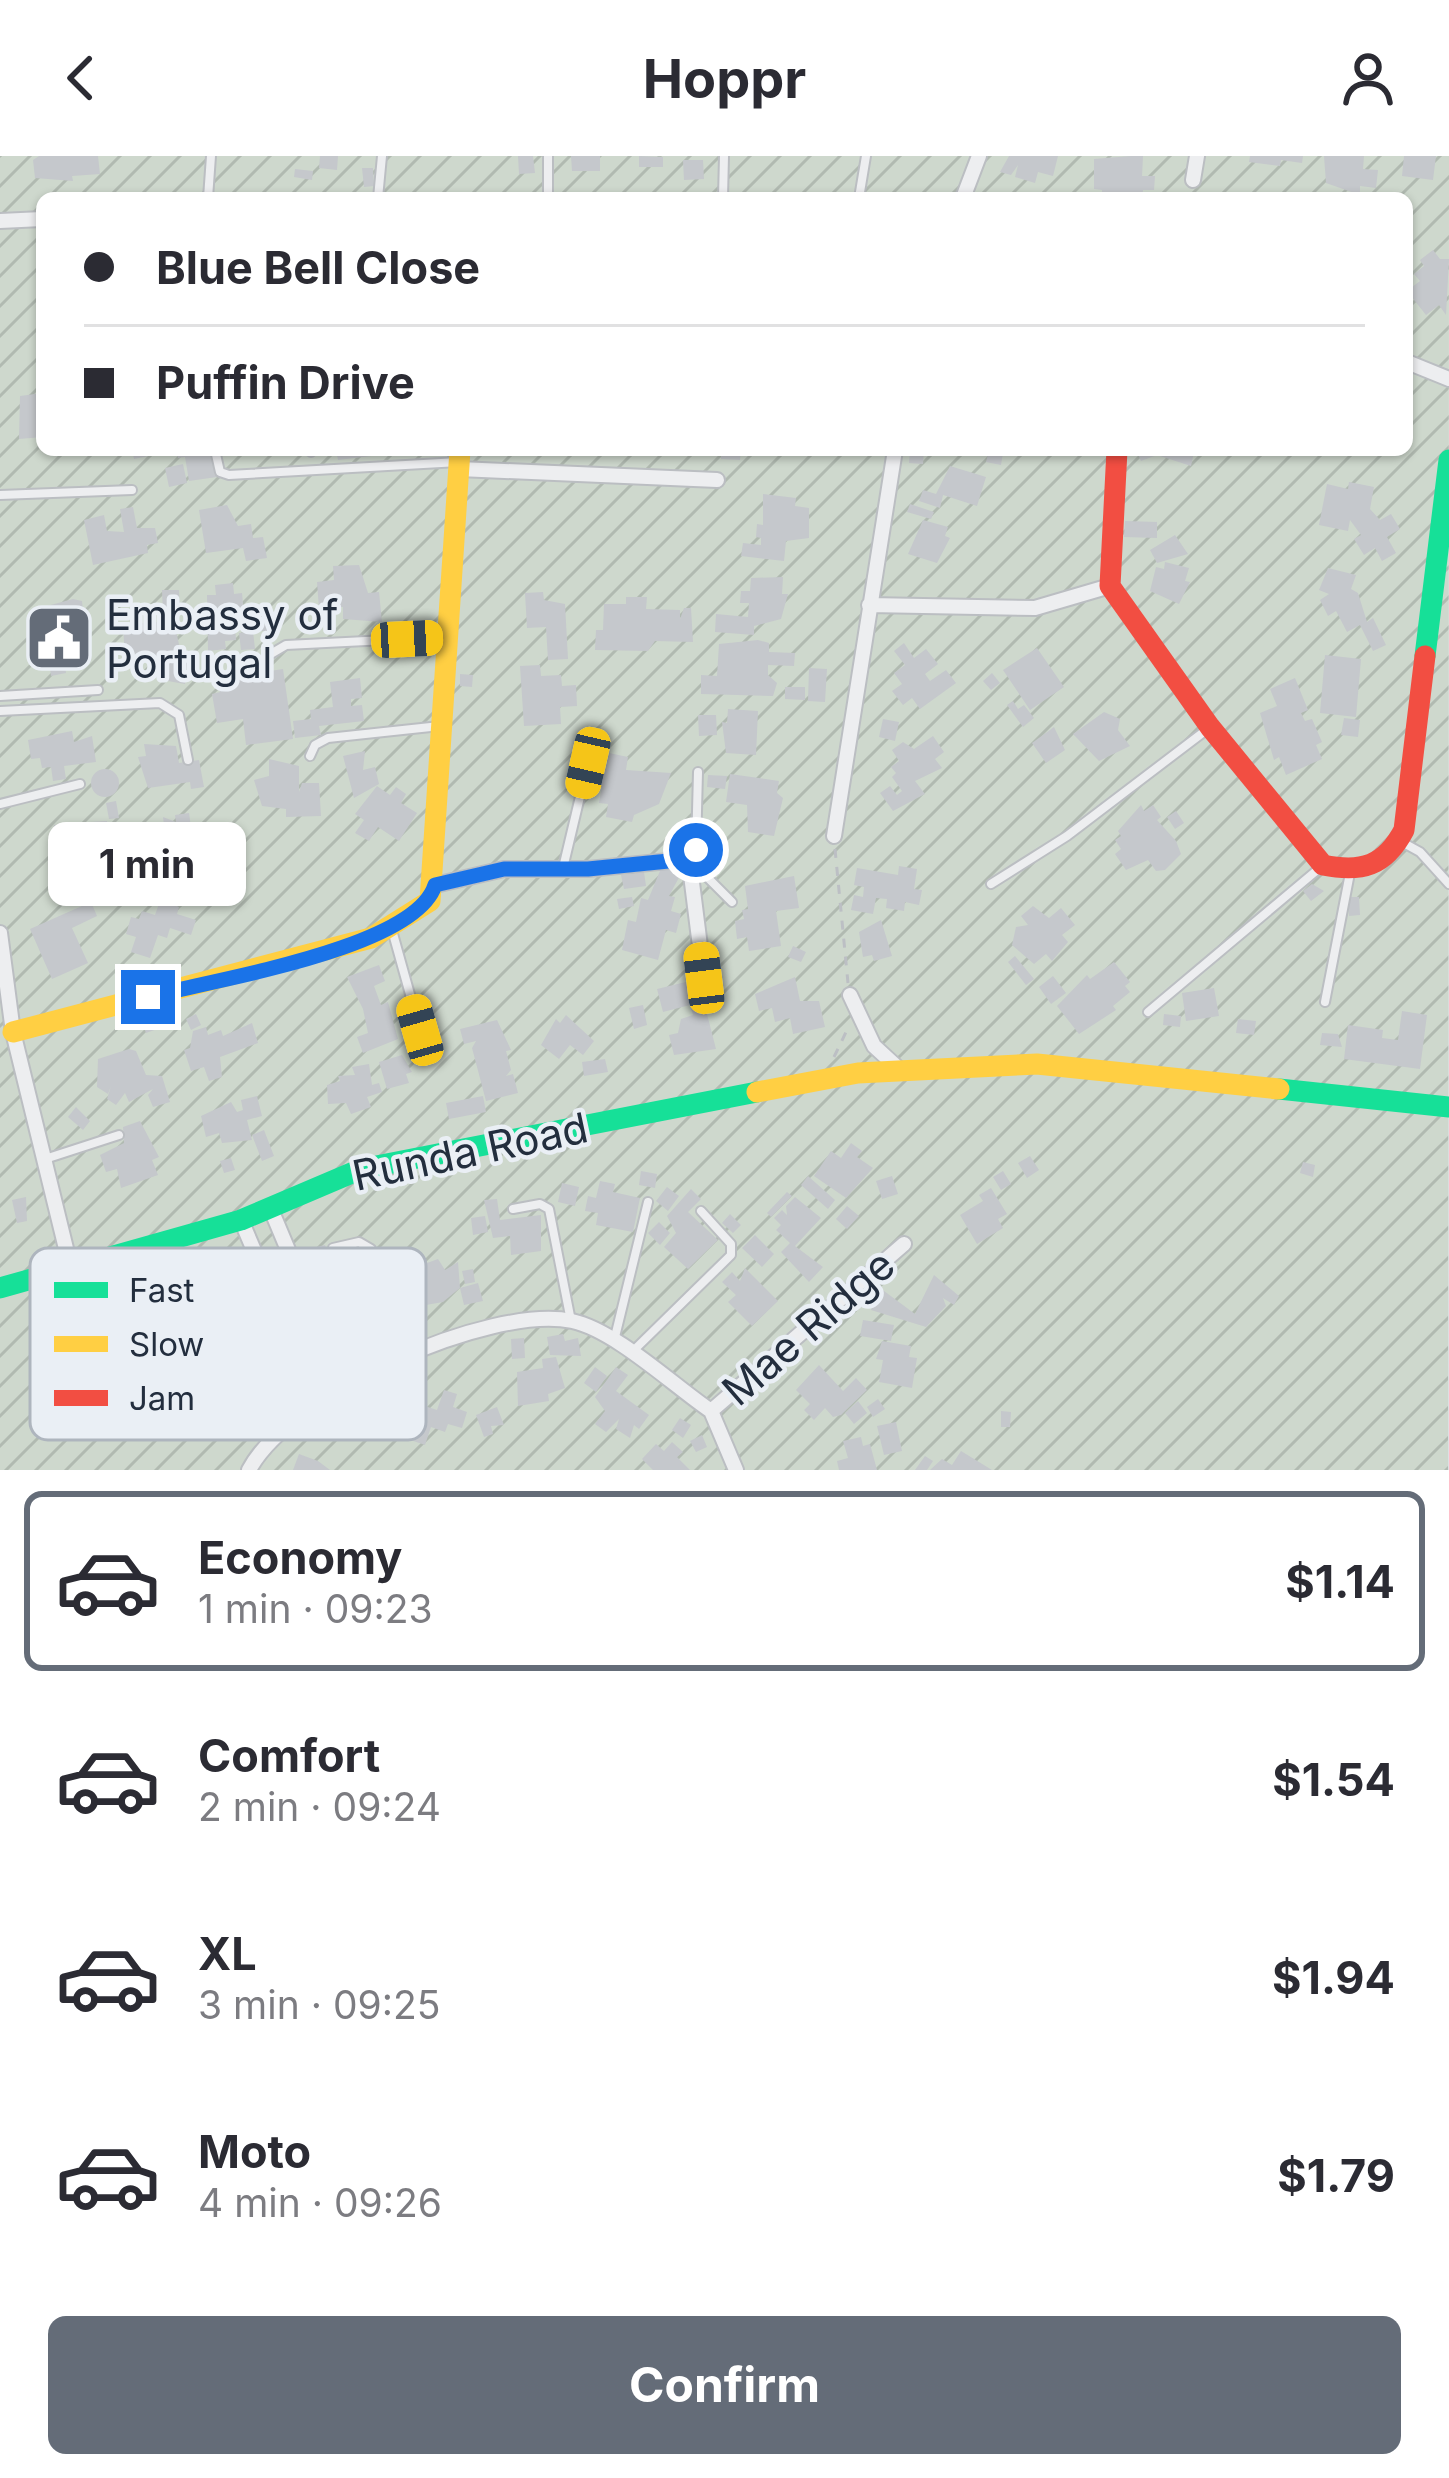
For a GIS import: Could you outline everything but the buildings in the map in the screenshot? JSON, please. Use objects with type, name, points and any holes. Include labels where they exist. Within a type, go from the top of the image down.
[{"type":"street","points":[[965,192],[979,156]]},
{"type":"street","points":[[1193,180],[1197,156]]},
{"type":"street","points":[[0,221],[36,219]]},
{"type":"street","points":[[1413,365],[1449,380]]},
{"type":"street","points":[[834,836],[895,456]]},
{"type":"street","points":[[1117,456],[1110,586],[1210,727],[1323,865],[1350,872],[1371,870],[1393,855],[1399,840],[1449,460]]},
{"type":"street","points":[[13,1032],[391,929],[430,901],[435,885],[460,460],[718,480]]},
{"type":"street","points":[[869,605],[1035,608],[1110,586]]},
{"type":"street","points":[[435,885],[504,869],[689,859],[704,978]]},
{"type":"street","points":[[0,933],[13,1032],[66,1248]]},
{"type":"street","points":[[850,995],[874,1046],[899,1069]]},
{"type":"street","name":"Runda Road","points":[[133,1248],[242,1220],[361,1169],[858,1073],[1036,1064],[1449,1107]]},
{"type":"street","points":[[270,1207],[287,1248]]},
{"type":"street","points":[[242,1220],[254,1248]]},
{"type":"street","name":"Mae Ridge","points":[[711,1411],[904,1244]]},
{"type":"street","name":"Runda Road","points":[[0,1288],[30,1278]]},
{"type":"street","name":"Mae Ridge","points":[[426,1351],[512,1323],[571,1321],[631,1353],[711,1411],[736,1470]]},
{"type":"street","name":"Mae Ridge","points":[[249,1470],[275,1440]]},
{"type":"lane","points":[[208,192],[211,156]]},
{"type":"lane","points":[[379,192],[382,156]]},
{"type":"lane","points":[[548,156],[548,192]]},
{"type":"lane","points":[[723,192],[724,156]]},
{"type":"lane","points":[[860,192],[866,156]]},
{"type":"lane","points":[[216,456],[220,472],[230,475],[460,460]]},
{"type":"lane","points":[[0,495],[131,490]]},
{"type":"lane","points":[[269,655],[286,645],[447,637]]},
{"type":"lane","points":[[0,696],[98,690]]},
{"type":"lane","points":[[0,711],[160,703],[179,715],[188,760]]},
{"type":"lane","points":[[310,756],[315,745],[328,738],[441,725]]},
{"type":"lane","points":[[991,884],[1067,836],[1210,727]]},
{"type":"lane","points":[[563,868],[588,763]]},
{"type":"lane","points":[[698,772],[696,850],[689,859],[732,902]]},
{"type":"lane","points":[[0,804],[80,784]]},
{"type":"lane","points":[[1399,840],[1420,852],[1449,884]]},
{"type":"lane","points":[[1148,1012],[1323,865]]},
{"type":"lane","points":[[1325,1002],[1350,872]]},
{"type":"lane","points":[[391,929],[420,1030],[433,1055]]},
{"type":"lane","points":[[45,1159],[118,1135]]},
{"type":"lane","points":[[614,1343],[648,1202]]},
{"type":"lane","points":[[514,1209],[540,1204],[549,1209],[571,1321]]},
{"type":"lane","points":[[631,1353],[731,1255],[731,1244],[701,1211]]},
{"type":"lane","points":[[333,1248],[359,1242],[368,1248]]},
{"type":"path","points":[[809,1081],[836,1054],[848,1029],[850,995],[834,836]]},
{"type":"shaded area","points":[[0,156],[1449,156],[1448,1470],[0,1470]]},
{"type":"traffic: fast","points":[[1425,656],[1449,460]]},
{"type":"traffic: fast","points":[[1279,1089],[1449,1107]]},
{"type":"traffic: fast","points":[[142,1248],[241,1220],[361,1169],[757,1092]]},
{"type":"traffic: fast","points":[[0,1288],[30,1280]]},
{"type":"traffic: slow","points":[[13,1032],[371,938],[430,901],[460,456]]},
{"type":"traffic: slow","points":[[757,1092],[858,1073],[1037,1064],[1279,1089]]},
{"type":"traffic: jam","points":[[1117,456],[1110,586],[1210,727],[1323,865],[1371,864],[1389,852],[1404,830],[1425,656]]},
{"type":"place","name":"Embassy of Portugal","points":[[59,638]]},
{"type":"route","points":[[148,997],[371,938],[430,901],[435,885],[504,869],[588,869],[689,859],[696,850]]}]
